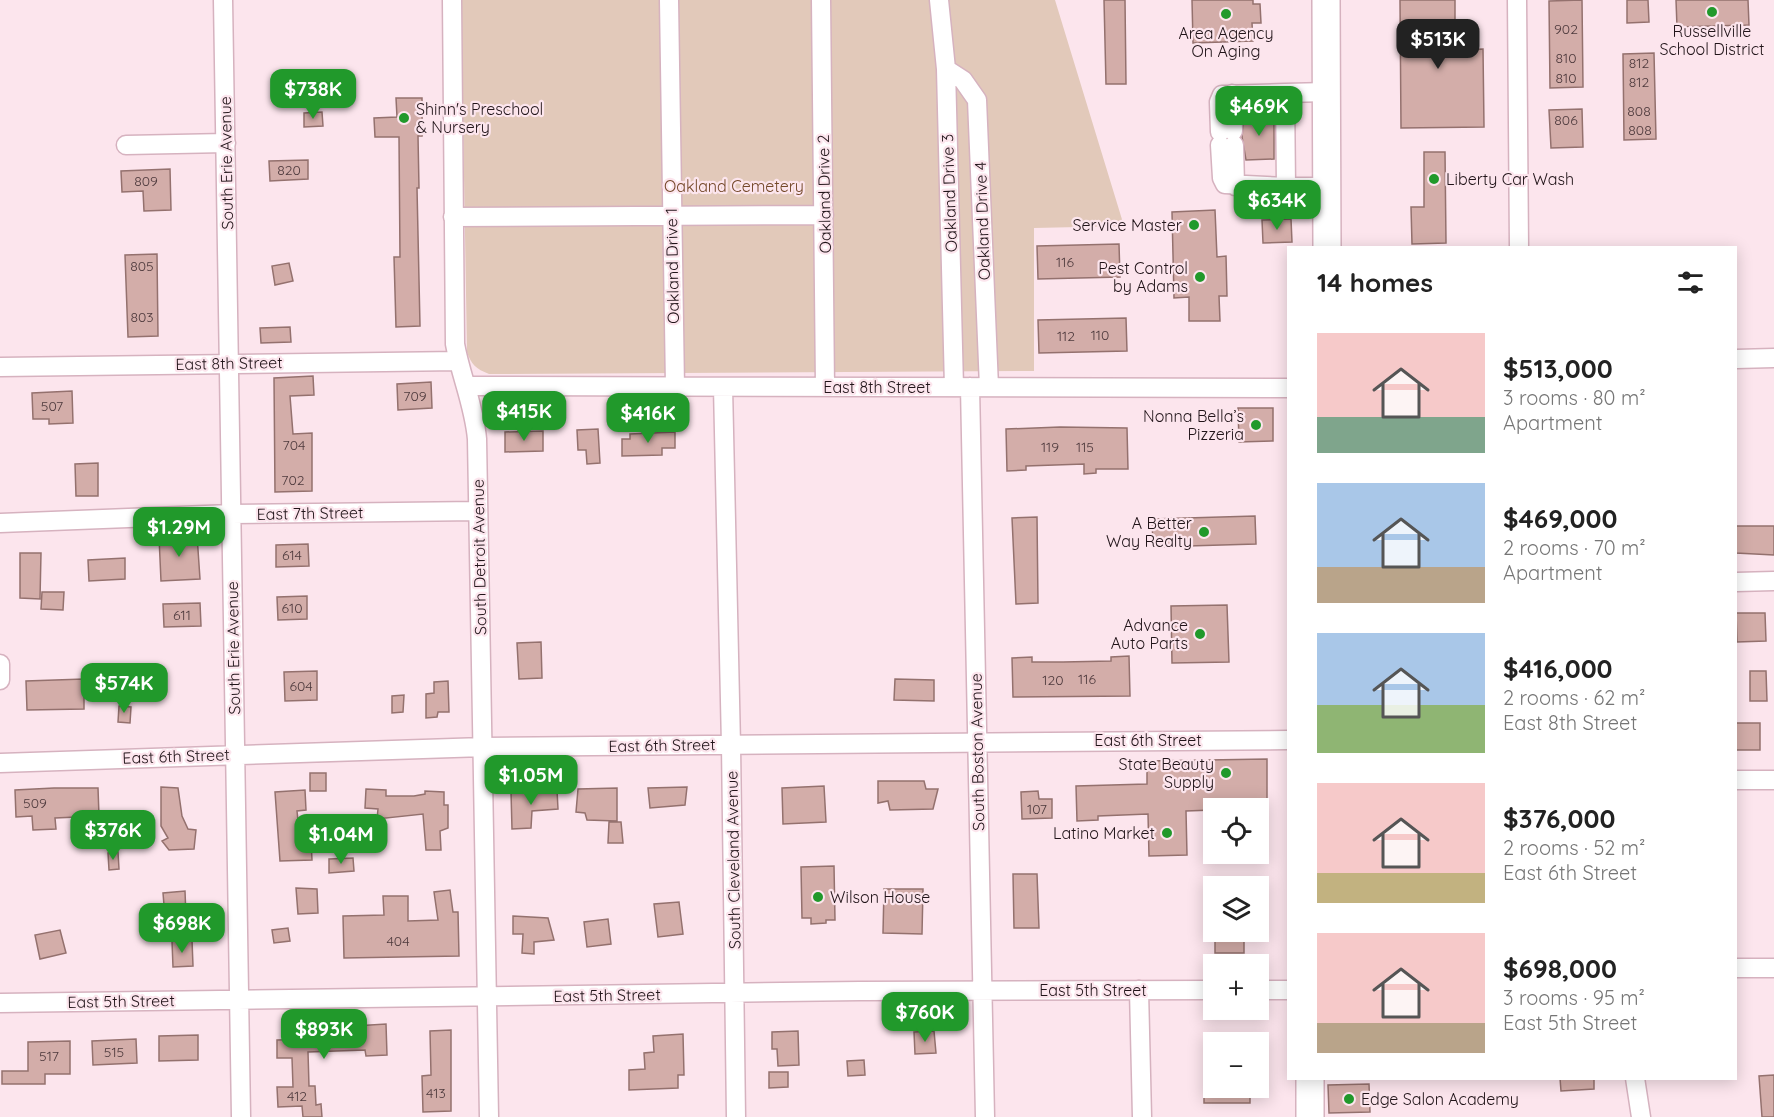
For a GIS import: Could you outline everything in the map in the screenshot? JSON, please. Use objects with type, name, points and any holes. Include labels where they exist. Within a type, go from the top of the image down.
[{"type":"highway","points":[[1326,0],[1328,246]]},
{"type":"highway","points":[[1310,1080],[1310,1117]]},
{"type":"street","name":"South Erie Avenue","points":[[223,0],[231,363],[234,754],[241,1117]]},
{"type":"street","name":"South Detroit Avenue","points":[[452,0],[455,344],[458,361],[474,408],[477,439],[489,1117]]},
{"type":"street","name":"Oakland Drive 1","points":[[669,0],[675,387]]},
{"type":"street","name":"Oakland Drive 2","points":[[821,0],[825,387]]},
{"type":"street","points":[[925,0],[939,8]]},
{"type":"street","points":[[1517,0],[1519,246]]},
{"type":"street","name":"Oakland Drive 3","points":[[939,8],[946,69],[962,387]]},
{"type":"street","name":"Oakland Drive 4","points":[[946,69],[963,80],[977,100],[989,387]]},
{"type":"street","points":[[1327,92],[1229,94],[1222,178],[1232,186],[1327,187]]},
{"type":"street","points":[[1285,93],[1286,187]]},
{"type":"street","points":[[126,144],[226,143]]},
{"type":"street","points":[[453,217],[824,215]]},
{"type":"street","points":[[1737,359],[1774,358]]},
{"type":"street","name":"East 8th Street","points":[[0,367],[458,361]]},
{"type":"street","name":"East 8th Street","points":[[466,386],[1287,388]]},
{"type":"street","name":"South Cleveland Avenue","points":[[723,387],[732,745],[735,1117]]},
{"type":"street","name":"South Boston Avenue","points":[[962,387],[977,741],[985,1117]]},
{"type":"street","name":"East 7th Street","points":[[0,524],[231,514],[477,511]]},
{"type":"street","points":[[1737,582],[1774,581]]},
{"type":"street","points":[[0,664],[0,680]]},
{"type":"street","name":"East 6th Street","points":[[0,763],[484,747],[1287,740]]},
{"type":"street","points":[[1737,780],[1774,780]]},
{"type":"street","points":[[1737,968],[1774,968]]},
{"type":"street","points":[[1140,990],[1142,1117]]},
{"type":"street","name":"East 5th Street","points":[[0,1003],[239,998],[1203,990]]},
{"type":"street","points":[[1269,990],[1287,990]]},
{"type":"street","points":[[1635,1080],[1641,1117]]},
{"type":"green space","name":"Oakland Cemetery","points":[[461,0],[1055,0],[1124,226],[1034,228],[1034,371],[489,374],[475,366],[467,352]]},
{"type":"building","points":[[1104,0],[1125,0],[1126,84],[1106,84]]},
{"type":"building","name":"Area Agency On Aging","points":[[1192,0],[1253,0],[1253,4],[1260,4],[1261,23],[1252,23],[1253,41],[1193,43]]},
{"type":"building","points":[[1400,0],[1455,0],[1455,50],[1483,49],[1484,127],[1401,128]]},
{"type":"building","points":[[1582,0],[1583,87],[1550,88],[1549,1]]},
{"type":"building","points":[[1627,0],[1648,0],[1649,22],[1627,23]]},
{"type":"building","name":"Russellville School District","points":[[1676,0],[1748,0],[1749,25],[1677,27]]},
{"type":"building","points":[[1654,53],[1656,139],[1624,140],[1623,54]]},
{"type":"building","points":[[396,98],[422,98],[422,136],[418,136],[419,188],[417,188],[420,326],[396,327],[394,257],[400,257],[399,137],[375,137],[374,118],[397,117]]},
{"type":"building","points":[[1582,109],[1583,147],[1551,148],[1549,110]]},
{"type":"building","points":[[322,112],[323,126],[304,127],[304,113]]},
{"type":"building","points":[[1244,115],[1274,115],[1274,159],[1246,160],[1242,137]]},
{"type":"building","name":"Liberty Car Wash","points":[[1424,152],[1445,152],[1446,243],[1412,244],[1411,207],[1424,207]]},
{"type":"building","points":[[308,160],[308,179],[270,181],[269,161]]},
{"type":"building","points":[[170,169],[171,210],[144,211],[143,191],[122,192],[121,171]]},
{"type":"building","points":[[1215,210],[1217,257],[1226,256],[1227,296],[1219,296],[1220,321],[1189,321],[1189,297],[1174,298],[1172,212]]},
{"type":"building","points":[[1291,219],[1292,242],[1263,243],[1262,220]]},
{"type":"building","points":[[1119,244],[1120,277],[1038,279],[1037,246]]},
{"type":"building","points":[[157,254],[158,336],[128,337],[125,255]]},
{"type":"building","points":[[289,263],[293,281],[275,285],[272,266]]},
{"type":"building","points":[[1126,318],[1127,351],[1039,353],[1038,320]]},
{"type":"building","points":[[290,327],[291,342],[261,343],[260,328]]},
{"type":"building","points":[[313,376],[314,395],[290,396],[293,434],[312,433],[312,491],[275,492],[274,378]]},
{"type":"building","points":[[431,382],[432,408],[398,410],[397,384]]},
{"type":"building","points":[[72,391],[73,423],[49,424],[49,419],[33,419],[32,393]]},
{"type":"building","name":"Nonna Bella’s Pizzeria","points":[[1238,408],[1273,408],[1273,441],[1239,442]]},
{"type":"building","points":[[1127,428],[1128,469],[1096,469],[1096,473],[1084,474],[1084,464],[1026,466],[1026,470],[1007,471],[1006,429]]},
{"type":"building","points":[[598,429],[600,463],[587,464],[586,450],[578,450],[577,430]]},
{"type":"building","points":[[543,431],[543,451],[505,452],[505,432]]},
{"type":"building","points":[[675,432],[675,448],[662,448],[662,455],[622,456],[622,439],[630,439],[630,434]]},
{"type":"building","points":[[98,463],[98,496],[76,496],[75,464]]},
{"type":"building","name":"A Better Way Realty","points":[[1255,516],[1256,544],[1153,547],[1152,519]]},
{"type":"building","points":[[1037,517],[1038,603],[1016,604],[1012,518]]},
{"type":"building","points":[[1737,526],[1774,526],[1774,555],[1737,553]]},
{"type":"building","points":[[197,535],[200,579],[161,581],[159,537]]},
{"type":"building","points":[[308,544],[309,566],[276,567],[276,545]]},
{"type":"building","points":[[20,553],[41,553],[40,599],[20,598]]},
{"type":"building","points":[[125,558],[125,579],[89,581],[88,560]]},
{"type":"building","points":[[42,592],[64,592],[63,610],[41,609]]},
{"type":"building","points":[[307,596],[307,619],[278,620],[277,597]]},
{"type":"building","points":[[200,603],[201,626],[164,627],[163,604]]},
{"type":"building","name":"Advance Auto Parts","points":[[1227,605],[1229,662],[1172,663],[1171,606]]},
{"type":"building","points":[[1737,613],[1765,613],[1766,641],[1737,642]]},
{"type":"building","points":[[541,642],[542,678],[519,679],[517,643]]},
{"type":"building","points":[[1129,656],[1130,696],[1013,697],[1012,658],[1032,657],[1032,662],[1063,662],[1111,661],[1111,657]]},
{"type":"building","points":[[317,671],[317,700],[285,701],[284,672]]},
{"type":"building","points":[[1750,671],[1766,671],[1767,701],[1750,701]]},
{"type":"building","points":[[84,679],[84,709],[27,710],[26,681]]},
{"type":"building","points":[[895,679],[934,680],[934,701],[894,700]]},
{"type":"building","points":[[448,681],[449,712],[438,712],[437,717],[426,718],[426,694],[434,693],[434,682]]},
{"type":"building","points":[[404,695],[403,712],[392,713],[392,696]]},
{"type":"building","points":[[119,706],[131,707],[130,723],[118,722]]},
{"type":"building","points":[[1737,723],[1760,723],[1760,750],[1737,750]]},
{"type":"building","points":[[1267,759],[1267,798],[1203,798],[1203,810],[1186,811],[1187,855],[1149,856],[1148,814],[1098,816],[1098,820],[1077,821],[1076,786],[1147,784],[1147,761]]},
{"type":"building","points":[[310,773],[326,773],[326,791],[310,791]]},
{"type":"building","points":[[878,781],[924,781],[926,789],[938,789],[933,809],[890,810],[888,801],[878,803]]},
{"type":"building","points":[[824,786],[826,822],[783,824],[782,788]]},
{"type":"building","points":[[161,787],[178,788],[182,816],[188,829],[196,830],[194,849],[169,850],[162,841],[168,838],[161,826]]},
{"type":"building","points":[[687,787],[685,805],[650,808],[648,788]]},
{"type":"building","points":[[98,788],[99,816],[55,818],[56,829],[33,830],[32,816],[16,817],[15,790]]},
{"type":"building","points":[[617,788],[617,821],[587,820],[585,813],[576,812],[578,789]]},
{"type":"building","points":[[366,789],[386,790],[386,796],[414,796],[425,794],[425,791],[444,792],[444,805],[448,805],[448,828],[440,831],[441,850],[426,850],[423,814],[377,819],[378,809],[365,808]]},
{"type":"building","points":[[305,790],[306,810],[297,811],[300,840],[311,840],[312,860],[280,861],[275,792]]},
{"type":"building","points":[[557,790],[558,809],[532,811],[531,828],[512,829],[511,792]]},
{"type":"building","points":[[1038,791],[1039,799],[1052,799],[1052,818],[1022,819],[1021,792]]},
{"type":"building","points":[[609,822],[621,822],[623,843],[608,843]]},
{"type":"building","points":[[118,852],[119,869],[109,870],[108,853]]},
{"type":"building","points":[[353,858],[354,871],[329,873],[329,859]]},
{"type":"building","name":"Wilson House","points":[[834,866],[835,920],[811,924],[811,918],[802,918],[801,867]]},
{"type":"building","points":[[1013,874],[1037,874],[1039,928],[1014,928]]},
{"type":"building","points":[[296,888],[317,889],[318,913],[298,914]]},
{"type":"building","points":[[884,889],[923,889],[922,934],[883,933]]},
{"type":"building","points":[[450,890],[453,912],[458,912],[459,956],[344,958],[343,916],[384,915],[383,896],[408,896],[408,921],[438,920],[434,892]]},
{"type":"building","points":[[185,891],[186,917],[165,917],[163,893]]},
{"type":"building","points":[[679,902],[683,934],[658,937],[654,904]]},
{"type":"building","points":[[513,916],[548,918],[554,940],[534,942],[534,954],[522,953],[523,934],[513,934]]},
{"type":"building","points":[[608,919],[611,944],[587,947],[584,922]]},
{"type":"building","points":[[288,928],[290,941],[274,943],[272,930]]},
{"type":"building","points":[[60,930],[66,953],[40,959],[35,935]]},
{"type":"building","points":[[192,940],[193,966],[173,967],[172,941]]},
{"type":"building","points":[[1215,942],[1244,942],[1244,953],[1215,953]]},
{"type":"building","points":[[386,1024],[387,1055],[366,1056],[365,1050],[308,1052],[309,1086],[315,1086],[316,1105],[321,1104],[322,1117],[303,1117],[302,1106],[278,1107],[277,1087],[293,1087],[292,1058],[277,1058],[277,1040],[323,1039],[322,1028]]},
{"type":"building","points":[[451,1030],[451,1111],[423,1112],[422,1076],[431,1075],[430,1031]]},
{"type":"building","points":[[798,1031],[799,1065],[778,1066],[777,1049],[772,1049],[772,1032]]},
{"type":"building","points":[[934,1031],[936,1053],[915,1054],[914,1032]]},
{"type":"building","points":[[683,1034],[684,1075],[678,1075],[678,1088],[629,1090],[629,1070],[645,1069],[644,1053],[654,1052],[653,1036]]},
{"type":"building","points":[[198,1035],[198,1060],[159,1061],[159,1036]]},
{"type":"building","points":[[136,1039],[137,1063],[93,1065],[92,1041]]},
{"type":"building","points":[[70,1041],[70,1074],[45,1074],[45,1084],[2,1084],[2,1071],[28,1071],[28,1042]]},
{"type":"building","points":[[864,1060],[865,1075],[848,1076],[847,1061]]},
{"type":"building","points":[[769,1072],[788,1072],[788,1087],[769,1088]]},
{"type":"building","points":[[1774,1075],[1774,1117],[1762,1117],[1759,1076]]},
{"type":"building","points":[[1560,1080],[1594,1080],[1594,1089],[1561,1091]]},
{"type":"building","name":"Edge Salon Academy","points":[[1369,1084],[1370,1112],[1329,1113],[1328,1085]]},
{"type":"building","points":[[1204,1098],[1250,1098],[1250,1103],[1204,1103]]},
{"type":"place","name":"Russellville School District","points":[[1712,12]]},
{"type":"place","name":"Area Agency On Aging","points":[[1226,14]]},
{"type":"place","name":"Shinn's Preschool & Nursery","points":[[404,118]]},
{"type":"place","name":"Liberty Car Wash","points":[[1434,179]]},
{"type":"place","name":"Service Master","points":[[1194,225]]},
{"type":"place","name":"Pest Control by Adams","points":[[1200,277]]},
{"type":"place","name":"Nonna Bella’s Pizzeria","points":[[1256,425]]},
{"type":"place","name":"A Better Way Realty","points":[[1204,532]]},
{"type":"place","name":"Advance Auto Parts","points":[[1200,634]]},
{"type":"place","name":"State Beauty Supply","points":[[1226,773]]},
{"type":"place","name":"Latino Market","points":[[1167,833]]},
{"type":"place","name":"Wilson House","points":[[818,897]]},
{"type":"place","name":"Edge Salon Academy","points":[[1349,1099]]}]
